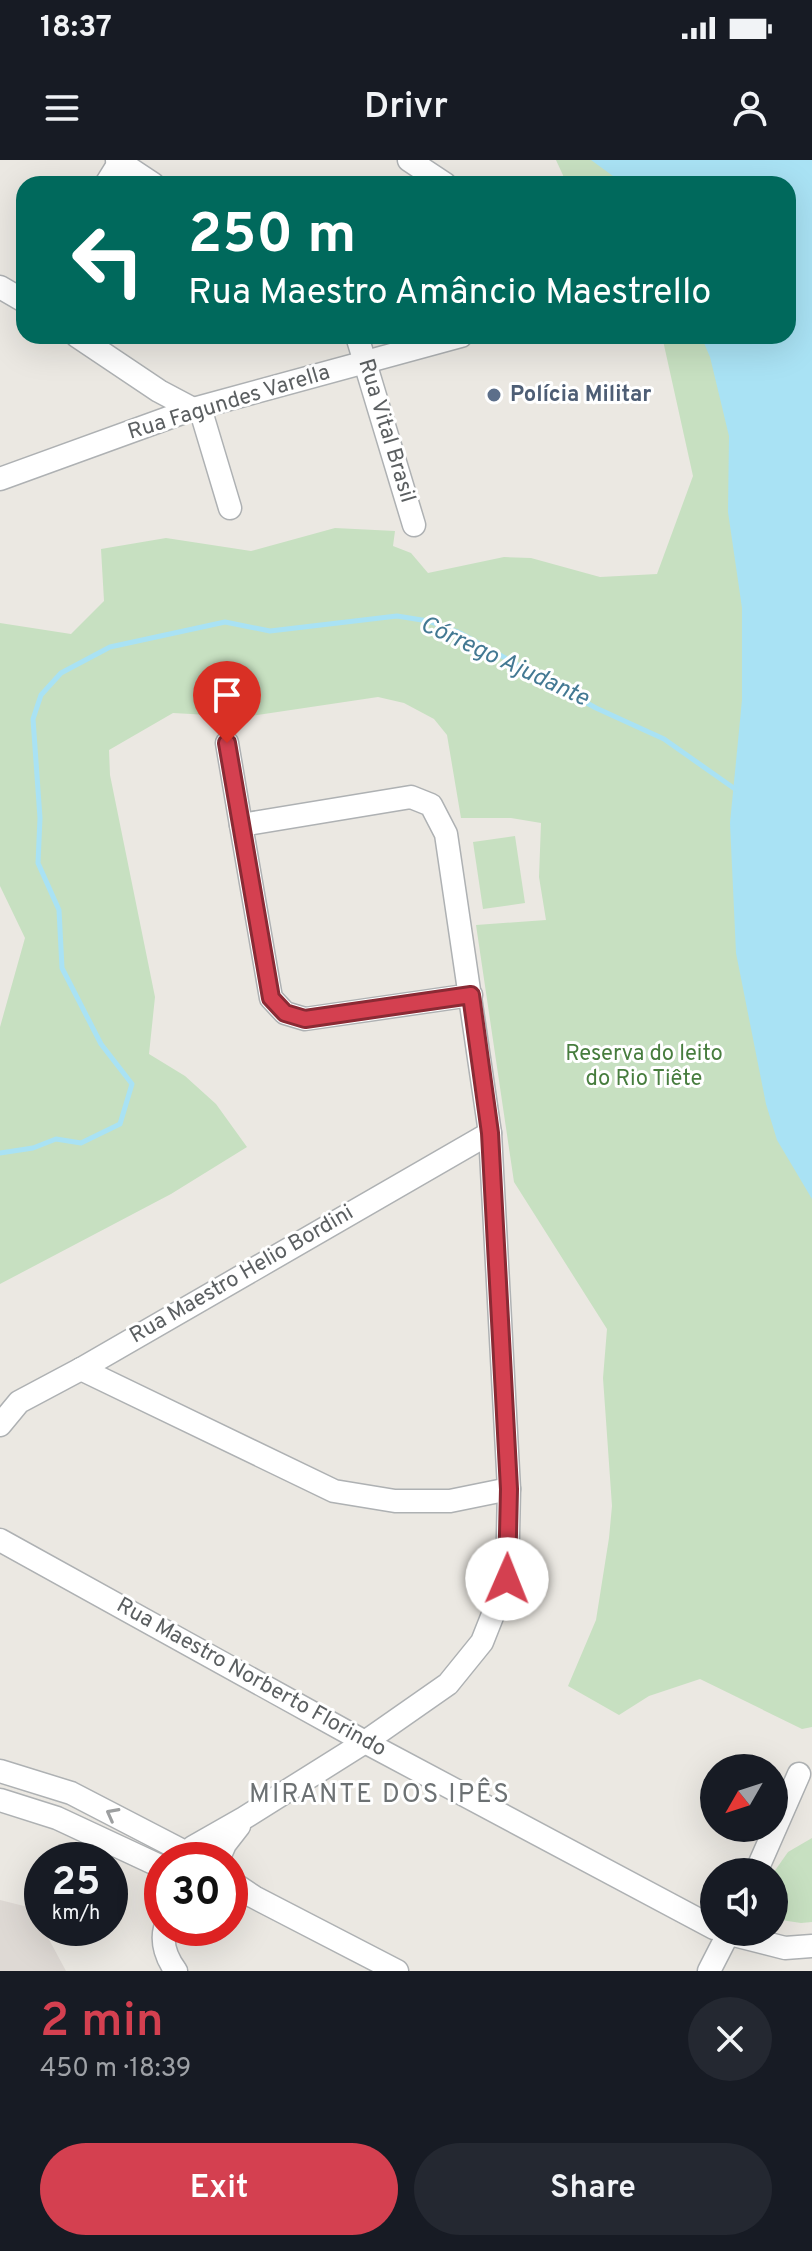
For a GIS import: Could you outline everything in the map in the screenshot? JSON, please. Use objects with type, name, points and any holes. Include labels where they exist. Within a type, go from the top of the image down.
[{"type":"street","points":[[409,160],[433,176]]},
{"type":"street","points":[[119,161],[141,176]]},
{"type":"street","points":[[89,344],[159,391],[196,408],[230,508]]},
{"type":"street","name":"Rua Vital Brasil","points":[[360,344],[414,525]]},
{"type":"street","name":"Rua Fagundes Varella","points":[[0,479],[196,408],[432,344]]},
{"type":"street","points":[[227,743],[271,998],[285,1013],[305,1019],[471,995]]},
{"type":"street","points":[[200,1842],[365,1742],[448,1684],[482,1642],[507,1579],[509,1489],[490,1133],[446,834],[431,805],[411,797],[241,825]]},
{"type":"street","name":"Rua Maestro Helio Bordini","points":[[0,1425],[19,1402],[490,1133]]},
{"type":"street","points":[[81,1369],[334,1491],[395,1501],[450,1501],[509,1489]]},
{"type":"street","name":"Rua Maestro Norberto Florindo","points":[[0,1540],[365,1742],[700,1921]]},
{"type":"street","points":[[0,1771],[71,1793],[163,1842]]},
{"type":"street","points":[[762,1858],[799,1774]]},
{"type":"street","points":[[0,1800],[57,1818],[144,1859]]},
{"type":"street","points":[[226,1842],[244,1818]]},
{"type":"street","points":[[248,1893],[397,1971]]},
{"type":"street","points":[[248,1896],[254,1897]]},
{"type":"street","points":[[168,1946],[169,1960],[176,1971]]},
{"type":"street","points":[[709,1971],[718,1946]]},
{"type":"street","name":"Rua Maestro Norberto Florindo","points":[[777,1946],[812,1946]]},
{"type":"shaded area","points":[[0,1900],[24,1906],[24,1946],[53,1946],[66,1971],[0,1971]]},
{"type":"green space","points":[[556,160],[661,160],[676,176],[563,176]]},
{"type":"green space","name":"Reserva do leito do Rio Tiête","points":[[664,344],[737,344],[812,1161],[812,1727],[802,1729],[700,1679],[649,1696],[619,1715],[568,1686],[596,1620],[609,1538],[612,1506],[603,1378],[607,1329],[514,1182],[476,925],[546,920],[539,877],[541,823],[511,818],[461,818],[447,735],[434,719],[404,703],[378,697],[244,717],[173,713],[109,750],[110,775],[155,997],[149,1054],[185,1076],[216,1104],[247,1147],[171,1194],[0,1284],[0,1027],[25,938],[0,886],[0,623],[71,634],[104,601],[101,549],[166,538],[251,551],[335,528],[395,531],[393,546],[411,553],[428,573],[504,557],[531,558],[600,577],[657,574],[693,476]]},
{"type":"green space","points":[[515,836],[525,903],[483,909],[473,842]]},
{"type":"green space","points":[[812,1838],[812,1922],[788,1921],[788,1858],[784,1858],[788,1852]]},
{"type":"water","points":[[591,160],[812,160],[812,1199],[777,1140],[766,1104],[736,953],[730,823],[742,700],[742,608],[728,512],[729,436],[704,344],[796,344],[796,176],[613,176]]},
{"type":"waterway","name":"Córrego Ajudante","points":[[0,1153],[33,1148],[56,1139],[81,1143],[120,1124],[132,1084],[101,1044],[62,968],[59,910],[38,863],[40,818],[33,719],[41,695],[61,673],[110,647],[225,622],[270,631],[397,616],[428,621],[458,632],[596,708],[664,739],[735,789]]},
{"type":"place","name":"Polícia Militar","points":[[494,395]]},
{"type":"district","name":"MIRANTE DOS IPÊS","points":[[380,1795]]},
{"type":"route","points":[[227,743],[271,998],[285,1013],[305,1019],[471,995],[490,1133],[509,1489],[507,1579]]}]
